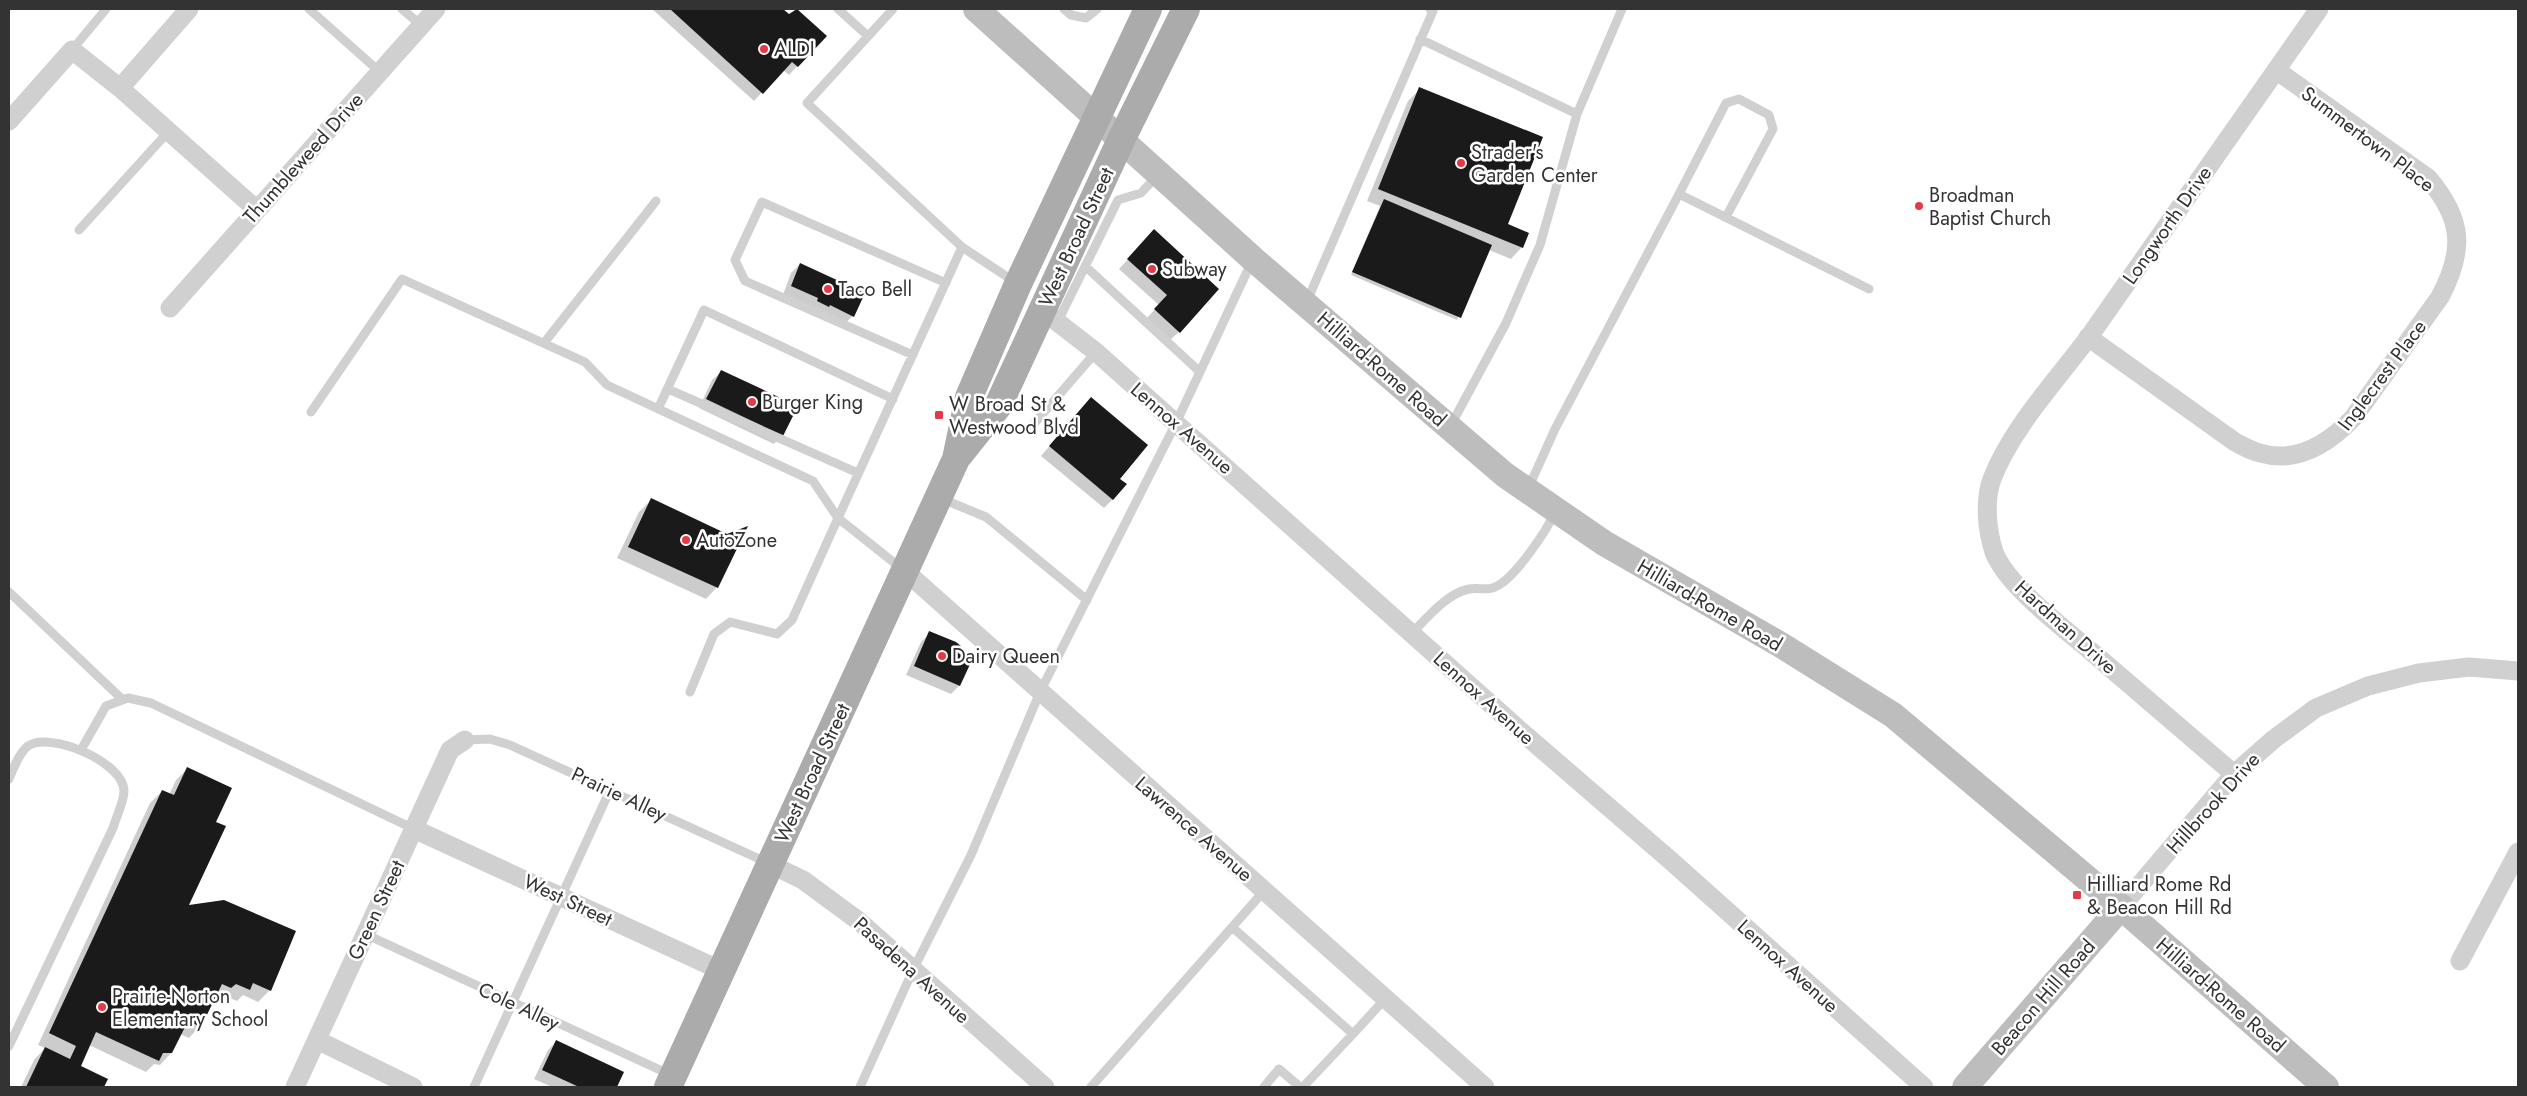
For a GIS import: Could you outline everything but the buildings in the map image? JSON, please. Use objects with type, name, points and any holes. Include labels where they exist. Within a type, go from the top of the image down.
[{"type":"main road","name":"Hilliard-Rome Road","points":[[976,9],[1097,120],[1254,259],[1505,475],[1604,544],[1781,645],[1893,715],[2121,907],[2326,1087]]},
{"type":"main road","name":"West Broad Street","points":[[671,1082],[956,458],[968,397],[1018,284],[1148,9]]},
{"type":"main road","name":"West Broad Street","points":[[956,458],[998,406],[1050,316],[1121,140],[1186,9]]},
{"type":"main road","name":"Beacon Hill Road","points":[[1965,1087],[2121,907]]},
{"type":"street","points":[[120,88],[189,9]]},
{"type":"street","name":"Thumbleweed Drive","points":[[170,308],[436,9]]},
{"type":"street","name":"Longworth Drive","points":[[2013,440],[2088,337],[2319,9]]},
{"type":"street","points":[[9,121],[72,50],[120,88],[258,210]]},
{"type":"street","name":"Summertown Place","points":[[2276,70],[2428,178],[2441,194],[2452,214]]},
{"type":"street","name":"Inglecrest Place","points":[[2088,337],[2235,442],[2260,453],[2276,455],[2300,454],[2319,447],[2338,434],[2353,418],[2440,297],[2457,257],[2456,235],[2452,214]]},
{"type":"street","name":"Lennox Avenue","points":[[1050,316],[1096,352],[1924,1087]]},
{"type":"street","name":"Hardman Drive","points":[[2013,440],[1991,483],[1987,505],[1989,531],[1995,553],[2006,573],[2038,605],[2234,774]]},
{"type":"street","name":"Lawrence Avenue","points":[[905,571],[1485,1087]]},
{"type":"street","name":"Hillbrook Drive","points":[[2121,907],[2234,774],[2274,739],[2316,708],[2368,686],[2419,673],[2469,667],[2518,671]]},
{"type":"street","name":"Green Street","points":[[295,1087],[450,750],[465,740]]},
{"type":"street","name":"West Street","points":[[414,829],[722,970]]},
{"type":"street","points":[[2460,960],[2518,852]]},
{"type":"street","name":"Pasadena Avenue","points":[[770,864],[803,880],[860,922],[1045,1087]]},
{"type":"street","points":[[318,1040],[413,1087]]},
{"type":"lane","points":[[72,50],[106,9]]},
{"type":"lane","points":[[309,9],[380,72]]},
{"type":"lane","points":[[402,9],[421,25]]},
{"type":"lane","points":[[838,9],[868,36]]},
{"type":"lane","points":[[893,9],[807,103],[962,247],[1018,284]]},
{"type":"lane","points":[[1064,9],[1070,15],[1086,18],[1097,9]]},
{"type":"lane","points":[[1306,304],[1432,11],[1430,9]]},
{"type":"lane","points":[[1450,428],[1506,324],[1540,245],[1577,114],[1622,9]]},
{"type":"lane","points":[[1420,39],[1577,114]]},
{"type":"lane","points":[[1528,491],[1555,429],[1726,103],[1739,99],[1769,115],[1773,129],[1726,217]]},
{"type":"lane","points":[[79,230],[169,131]]},
{"type":"lane","points":[[1050,316],[1085,266],[1118,200],[1141,192],[1158,174]]},
{"type":"lane","points":[[1679,194],[1869,289]]},
{"type":"lane","points":[[544,343],[656,201]]},
{"type":"lane","points":[[913,355],[745,281],[735,260],[762,202],[946,283]]},
{"type":"lane","points":[[690,692],[714,634],[730,622],[777,634],[792,620],[962,247]]},
{"type":"lane","points":[[860,1087],[913,970],[971,856],[1040,692],[1176,423],[1254,259]]},
{"type":"lane","points":[[1085,266],[1200,372]]},
{"type":"lane","points":[[311,412],[402,280],[585,362],[607,385],[814,481],[838,518],[905,571]]},
{"type":"lane","points":[[658,409],[704,310],[893,399]]},
{"type":"lane","points":[[1032,426],[1096,352]]},
{"type":"lane","points":[[668,389],[858,474]]},
{"type":"lane","points":[[938,497],[986,517],[1087,600]]},
{"type":"lane","points":[[1412,634],[1444,602],[1458,593],[1470,588],[1488,590],[1500,584],[1533,548],[1556,510]]},
{"type":"lane","points":[[9,592],[122,700]]},
{"type":"lane","points":[[81,750],[106,706],[128,698],[151,703],[414,829]]},
{"type":"lane","name":"Prairie Alley","points":[[465,740],[490,739],[510,745],[770,864]]},
{"type":"lane","points":[[9,780],[28,746],[41,741],[58,743],[81,750],[110,767],[120,779],[124,791],[113,828],[9,1046]]},
{"type":"lane","points":[[474,1087],[610,790]]},
{"type":"lane","points":[[1091,1087],[1264,891]]},
{"type":"lane","points":[[1232,927],[1353,1034]]},
{"type":"lane","name":"Cole Alley","points":[[365,934],[512,1003],[671,1082]]},
{"type":"lane","points":[[1264,1087],[1280,1069],[1301,1087],[1385,999]]},
{"type":"place","name":"ALDI","points":[[764,49]]},
{"type":"place","name":"Strader's Garden Center","points":[[1461,163]]},
{"type":"place","name":"Broadman Baptist Church","points":[[1919,206]]},
{"type":"place","name":"Subway","points":[[1152,269]]},
{"type":"place","name":"Taco Bell","points":[[828,289]]},
{"type":"place","name":"Burger King","points":[[752,402]]},
{"type":"place","name":"W Broad St & Westwood Blvd","points":[[939,415]]},
{"type":"place","name":"AutoZone","points":[[686,540]]},
{"type":"place","name":"Dairy Queen","points":[[942,656]]},
{"type":"place","name":"Hilliard Rome Rd & Beacon Hill Rd","points":[[2077,895]]},
{"type":"place","name":"Prairie-Norton Elementary School","points":[[102,1007]]}]
